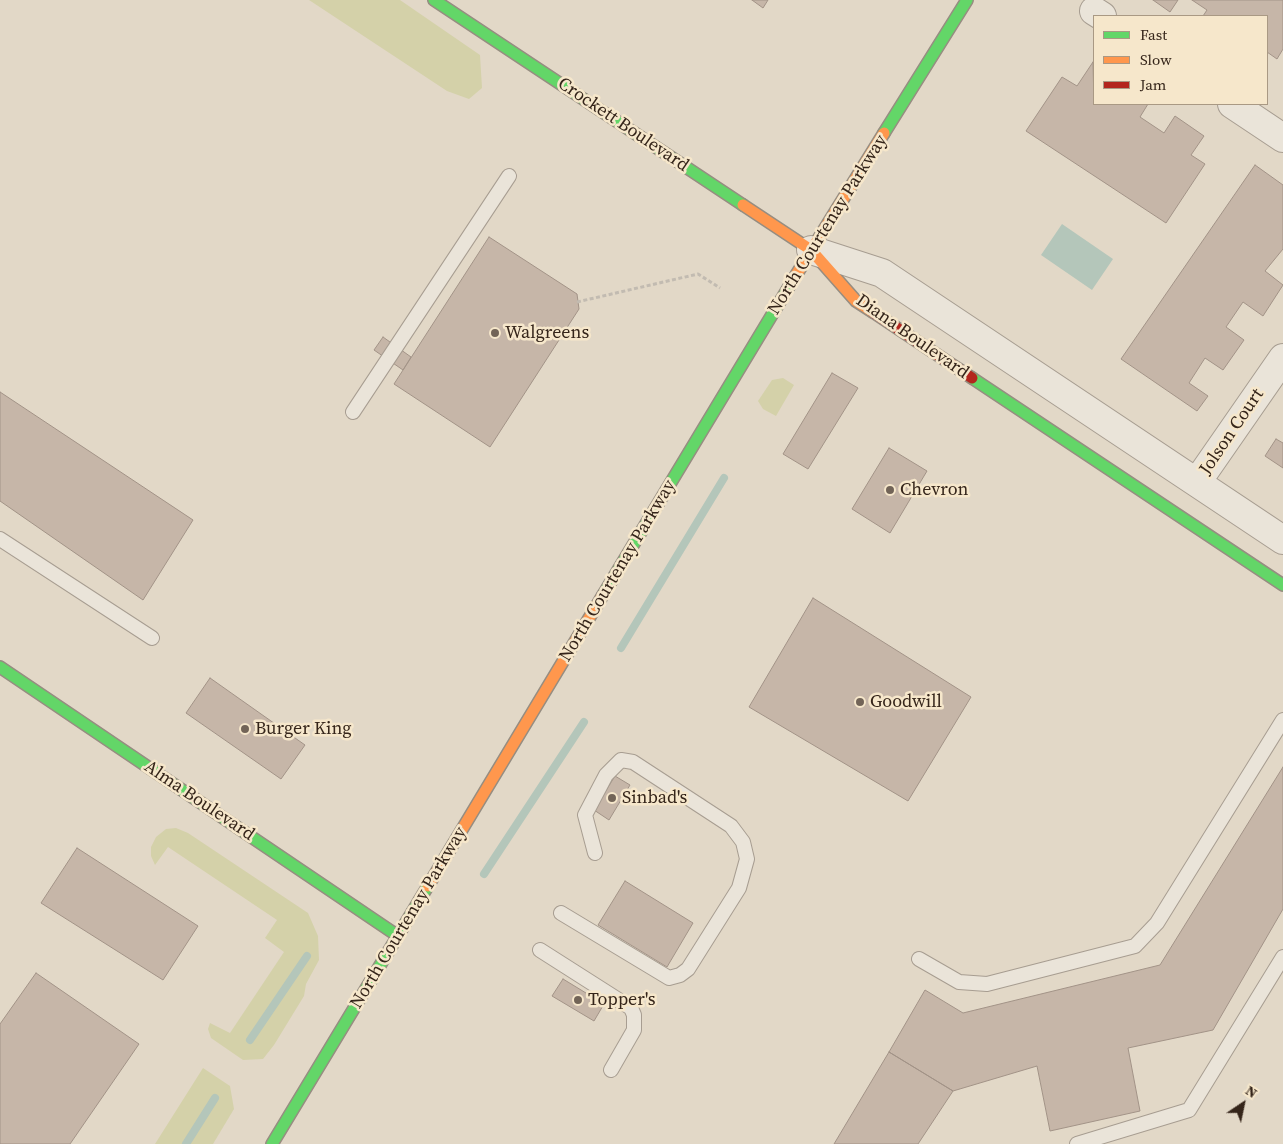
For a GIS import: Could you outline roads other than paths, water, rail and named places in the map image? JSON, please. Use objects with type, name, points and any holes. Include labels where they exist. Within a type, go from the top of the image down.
[{"type":"street","name":"Crockett Boulevard","points":[[434,0],[811,250]]},
{"type":"street","name":"North Courtenay Parkway","points":[[272,1144],[811,250],[967,0]]},
{"type":"street","points":[[1234,105],[1283,138]]},
{"type":"street","name":"Diana Boulevard","points":[[811,250],[882,273],[1283,540]]},
{"type":"street","name":"Diana Boulevard","points":[[811,250],[856,302],[1283,585]]},
{"type":"street","name":"Jolson Court","points":[[1198,482],[1283,358]]},
{"type":"street","points":[[1013,406],[1034,374]]},
{"type":"street","name":"Alma Boulevard","points":[[0,667],[398,936]]},
{"type":"lane","points":[[353,412],[508,176]]},
{"type":"lane","points":[[0,539],[152,638]]},
{"type":"lane","points":[[919,959],[959,982],[987,984],[1135,946],[1157,923],[1283,720]]},
{"type":"lane","points":[[561,913],[669,978],[680,975],[688,969],[739,888],[747,859],[743,842],[731,826],[633,762],[621,760],[606,775],[585,816],[595,853]]},
{"type":"lane","points":[[540,950],[631,1008],[634,1014],[634,1030],[611,1070]]},
{"type":"lane","points":[[1077,1144],[1189,1110],[1283,957]]},
{"type":"waterway","points":[[621,648],[724,478]]},
{"type":"waterway","points":[[484,874],[584,722]]},
{"type":"waterway","points":[[250,1040],[307,956]]},
{"type":"waterway","points":[[186,1144],[215,1098]]},
{"type":"place","name":"Walgreens","points":[[495,333]]},
{"type":"place","name":"Chevron","points":[[890,490]]},
{"type":"place","name":"Goodwill","points":[[860,702]]},
{"type":"place","name":"Burger King","points":[[245,729]]},
{"type":"place","name":"Sinbad's","points":[[612,798]]},
{"type":"place","name":"Topper's","points":[[578,1000]]}]
